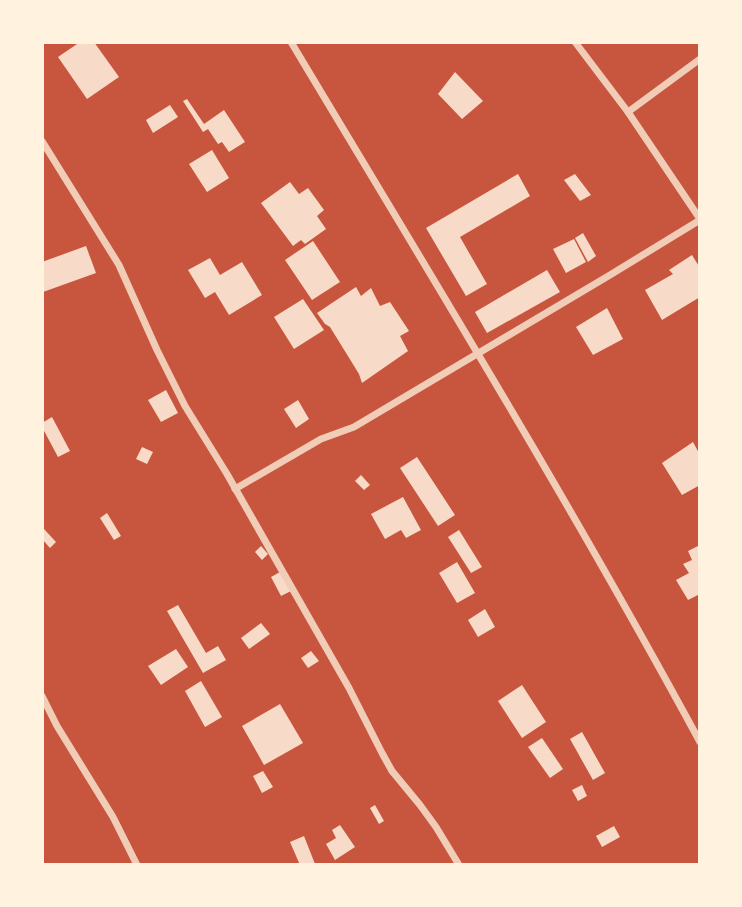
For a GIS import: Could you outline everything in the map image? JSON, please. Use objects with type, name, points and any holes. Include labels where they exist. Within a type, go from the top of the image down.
[{"type":"street","points":[[291,42],[653,654],[700,742]]},
{"type":"street","points":[[235,489],[321,439],[354,427],[700,219],[628,112],[575,42]]},
{"type":"street","points":[[628,112],[700,59]]},
{"type":"street","points":[[42,141],[119,265],[185,406],[349,688],[392,771],[436,827],[459,865]]},
{"type":"street","points":[[42,696],[57,726],[113,817],[137,865]]},
{"type":"building","points":[[80,42],[94,42],[119,77],[87,99],[58,57]]},
{"type":"building","points":[[455,72],[483,101],[462,119],[438,94]]},
{"type":"building","points":[[187,99],[204,124],[224,110],[245,142],[229,152],[222,142],[218,144],[208,129],[203,132],[183,101]]},
{"type":"building","points":[[170,105],[178,117],[153,133],[146,120]]},
{"type":"building","points":[[212,150],[229,178],[207,192],[189,164]]},
{"type":"building","points":[[518,174],[530,196],[460,237],[487,284],[466,296],[426,228]]},
{"type":"building","points":[[575,174],[591,195],[580,201],[564,180]]},
{"type":"building","points":[[290,182],[299,194],[308,188],[324,210],[317,216],[326,229],[305,244],[301,240],[293,246],[261,203]]},
{"type":"building","points":[[583,233],[596,256],[588,262],[575,238]]},
{"type":"building","points":[[574,239],[586,262],[566,273],[553,249]]},
{"type":"building","points":[[313,241],[340,282],[312,300],[285,260]]},
{"type":"building","points":[[86,246],[96,273],[43,292],[42,262]]},
{"type":"building","points":[[692,255],[700,268],[700,297],[662,320],[645,290],[673,274],[669,270]]},
{"type":"building","points":[[210,258],[220,275],[242,262],[262,295],[229,315],[215,292],[205,298],[188,270]]},
{"type":"building","points":[[547,270],[560,292],[487,333],[475,312]]},
{"type":"building","points":[[356,287],[361,296],[371,288],[380,306],[390,302],[409,331],[400,336],[408,351],[362,383],[330,327],[317,313]]},
{"type":"building","points":[[303,299],[324,330],[294,349],[274,317]]},
{"type":"building","points":[[607,308],[623,339],[593,355],[576,327]]},
{"type":"building","points":[[166,390],[178,413],[161,422],[148,400]]},
{"type":"building","points":[[298,400],[309,419],[296,428],[284,409]]},
{"type":"building","points":[[52,417],[70,451],[58,457],[42,427],[42,423]]},
{"type":"building","points":[[693,442],[700,455],[700,485],[682,495],[662,463]]},
{"type":"building","points":[[142,447],[153,452],[147,464],[136,459]]},
{"type":"building","points":[[417,457],[455,515],[438,526],[400,468]]},
{"type":"building","points":[[361,475],[370,485],[364,490],[355,481]]},
{"type":"building","points":[[403,497],[421,530],[406,538],[401,530],[385,539],[371,514]]},
{"type":"building","points":[[107,513],[121,536],[114,540],[100,518]]},
{"type":"building","points":[[44,529],[56,542],[50,548],[42,539]]},
{"type":"building","points":[[459,530],[482,567],[471,573],[448,537]]},
{"type":"building","points":[[700,545],[700,594],[688,600],[676,580],[689,573],[683,564],[692,560],[688,551]]},
{"type":"building","points":[[261,546],[268,554],[262,560],[255,552]]},
{"type":"building","points":[[457,562],[475,593],[457,603],[439,573]]},
{"type":"building","points":[[280,572],[291,591],[281,596],[271,577]]},
{"type":"building","points":[[178,605],[206,653],[218,646],[226,660],[203,673],[167,611]]},
{"type":"building","points":[[485,609],[495,627],[478,637],[468,620]]},
{"type":"building","points":[[261,623],[270,634],[249,649],[241,638]]},
{"type":"building","points":[[176,649],[188,667],[161,685],[148,666]]},
{"type":"building","points":[[311,651],[319,661],[308,668],[301,658]]},
{"type":"building","points":[[201,681],[222,717],[205,727],[185,691]]},
{"type":"building","points":[[522,685],[546,722],[522,738],[498,701]]},
{"type":"building","points":[[280,704],[303,743],[264,765],[242,726]]},
{"type":"building","points":[[582,732],[605,773],[593,780],[570,739]]},
{"type":"building","points":[[542,738],[563,769],[550,778],[528,747]]},
{"type":"building","points":[[263,771],[273,787],[262,793],[253,776]]},
{"type":"building","points":[[582,785],[587,796],[578,801],[572,790]]},
{"type":"building","points":[[375,805],[384,821],[379,824],[370,808]]},
{"type":"building","points":[[340,825],[355,847],[335,860],[326,844],[336,838],[332,830]]},
{"type":"building","points":[[614,826],[620,837],[602,847],[596,836]]},
{"type":"building","points":[[304,836],[315,864],[300,865],[290,842]]}]
